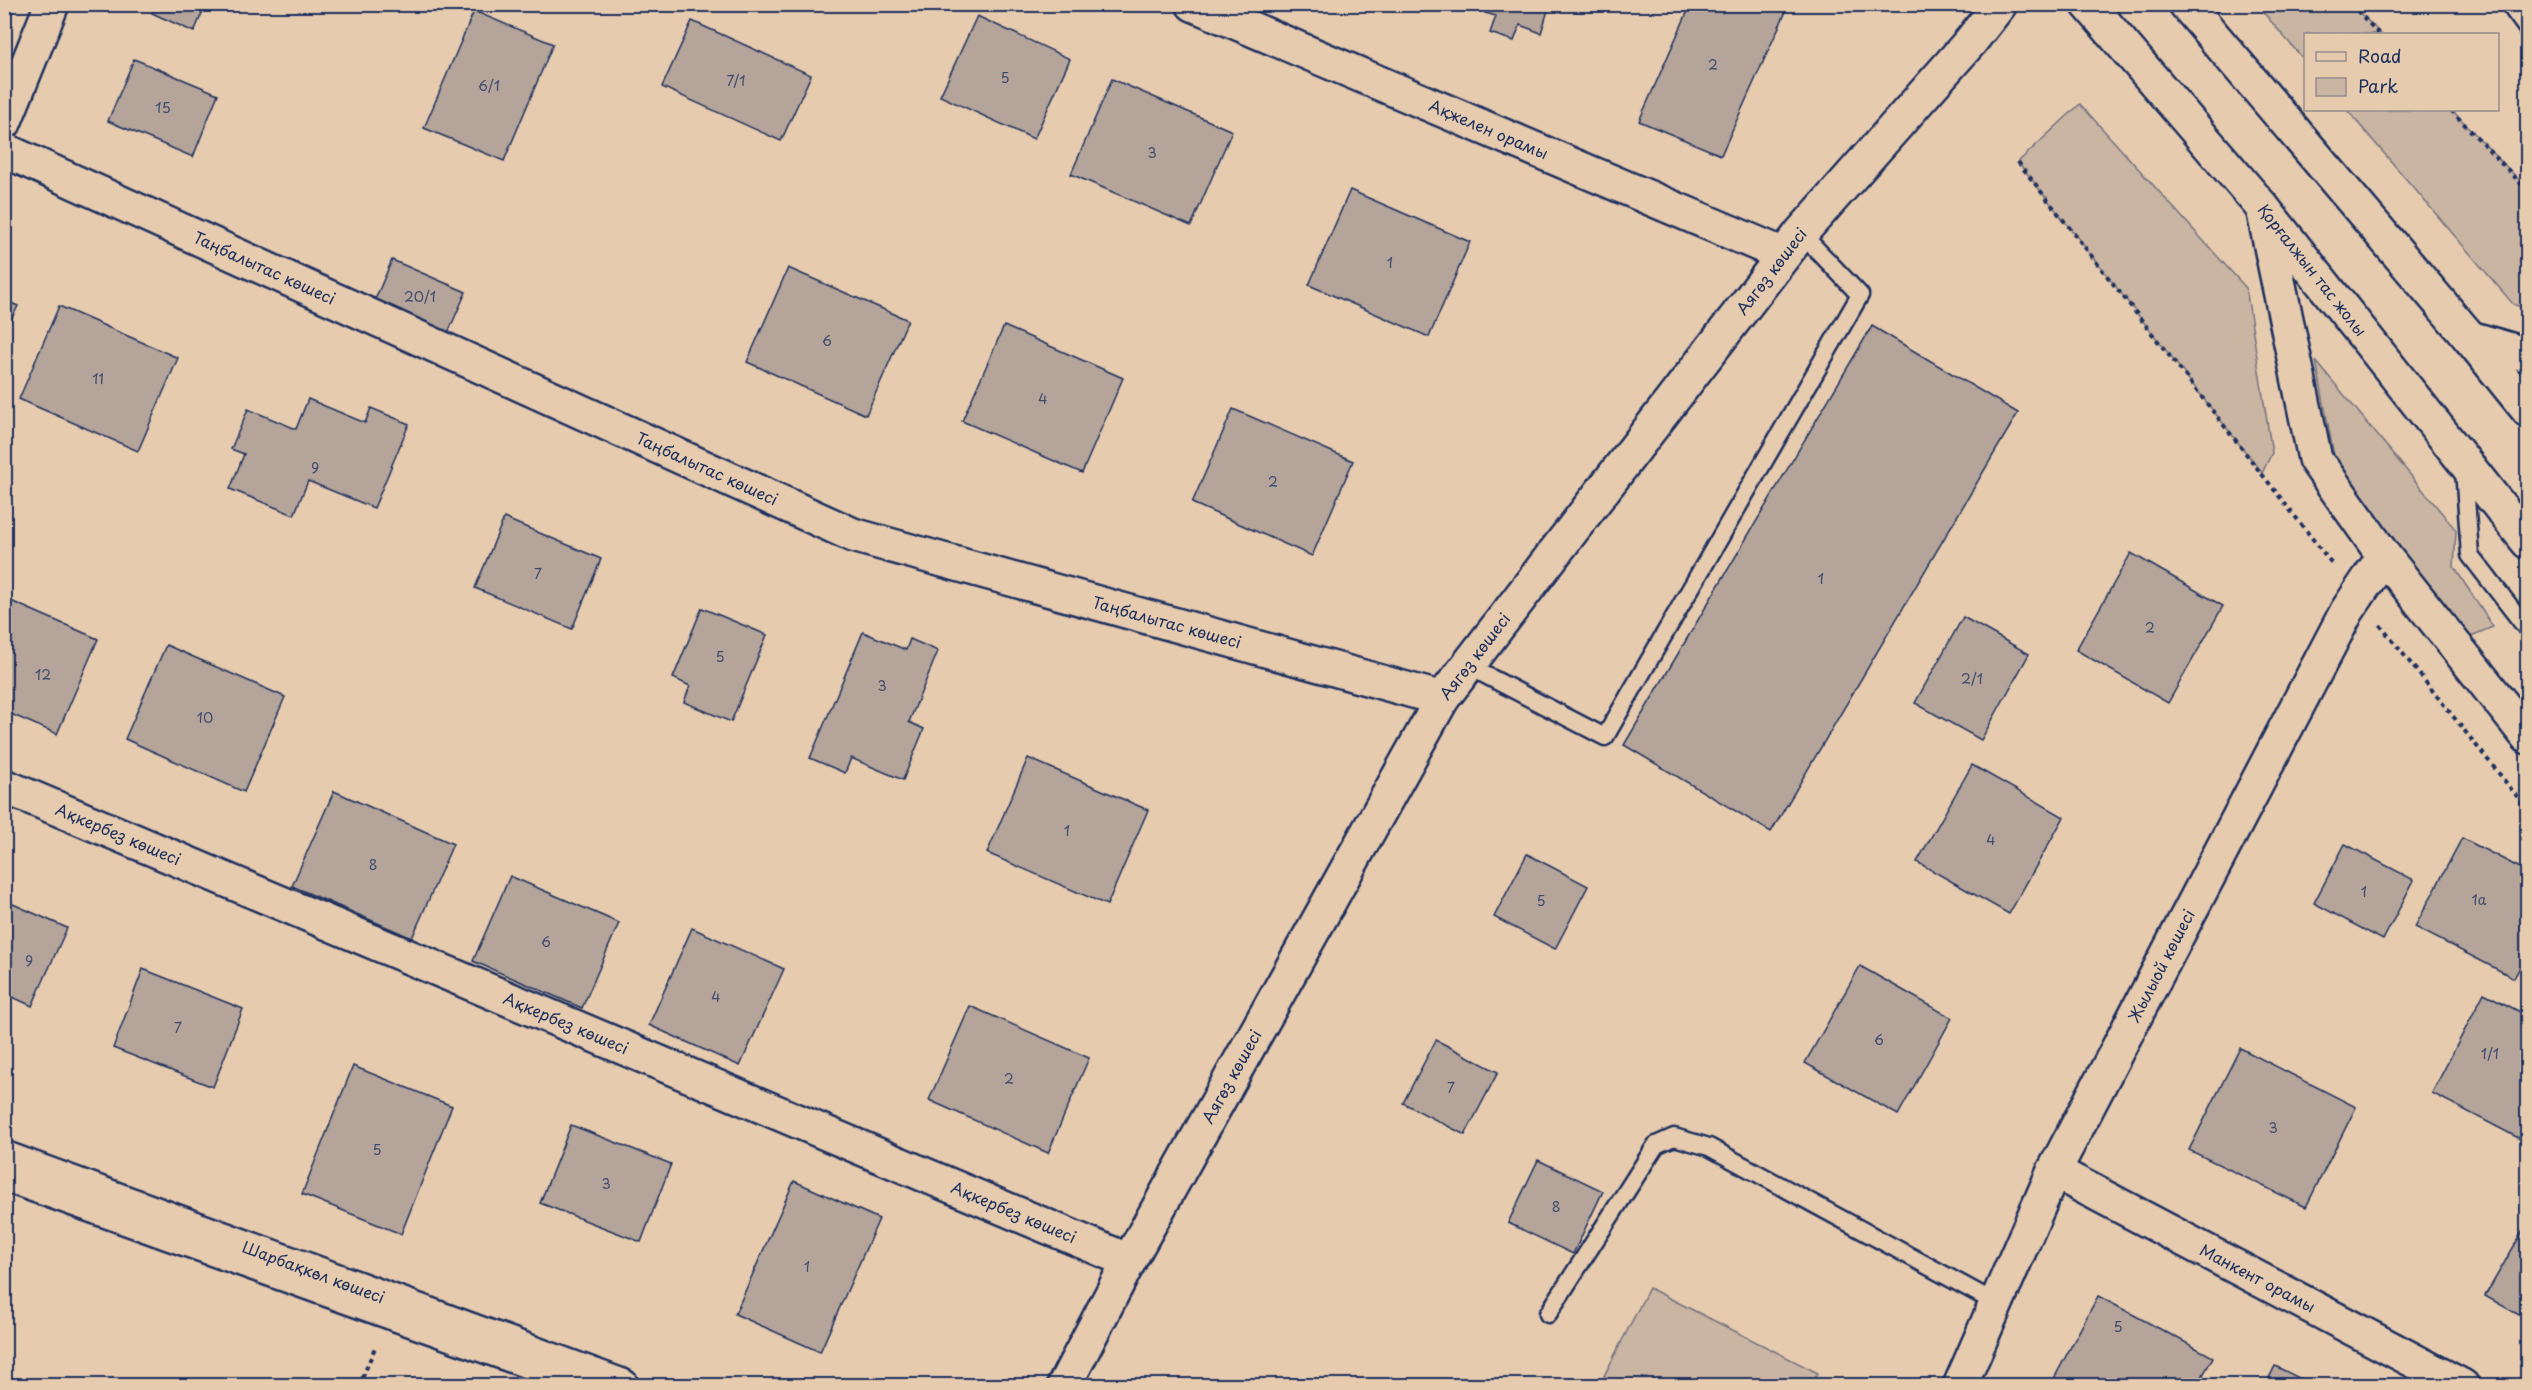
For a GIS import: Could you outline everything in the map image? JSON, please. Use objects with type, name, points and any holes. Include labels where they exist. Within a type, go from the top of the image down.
[{"type":"street","points":[[4,123],[52,4]]},
{"type":"street","name":"Ақжелен орамы","points":[[1193,4],[1792,244]]},
{"type":"street","name":"Аягөз көшесі","points":[[1064,1386],[1129,1261],[1442,699],[1792,244],[1963,50],[2000,4]]},
{"type":"street","name":"Қорғалжын тас жолы","points":[[2088,4],[2263,208],[2528,542]]},
{"type":"street","points":[[2186,4],[2470,338],[2528,410]]},
{"type":"street","name":"Таңбалытас көшесі","points":[[4,150],[853,535],[1442,699]]},
{"type":"street","points":[[2263,208],[2315,459],[2384,556],[2528,737]]},
{"type":"street","points":[[2470,338],[2528,355]]},
{"type":"street","name":"Жылыой көшесі","points":[[1960,1386],[2054,1171],[2347,611],[2384,556]]},
{"type":"street","name":"Ақкербез көшесі","points":[[4,786],[1129,1261]]},
{"type":"street","name":"Шарбақкөл көшесі","points":[[4,1158],[622,1386]]},
{"type":"street","name":"Манкент орамы","points":[[2054,1171],[2462,1386]]},
{"type":"lane","points":[[2509,4],[2528,30]]},
{"type":"lane","points":[[1468,666],[1605,737],[1860,295],[1792,244]]},
{"type":"lane","points":[[2464,462],[2470,555],[2528,630]]},
{"type":"lane","points":[[1548,1314],[1656,1145],[1674,1137],[1709,1147],[1996,1303]]},
{"type":"lane","points":[[4,1183],[572,1386]]},
{"type":"path","points":[[2350,4],[2378,33]]},
{"type":"path","points":[[2452,111],[2528,190]]},
{"type":"path","points":[[2018,162],[2528,810]]},
{"type":"path","points":[[359,1386],[386,1320]]},
{"type":"green space","points":[[2257,5],[2352,5],[2380,33],[2304,33],[2304,60]]},
{"type":"green space","points":[[2080,104],[2246,288],[2272,453],[2262,473],[2018,162]]},
{"type":"green space","points":[[2348,111],[2453,111],[2521,182],[2527,191],[2527,310],[2513,304]]},
{"type":"green space","points":[[2316,361],[2456,530],[2454,567],[2493,627],[2466,638],[2337,472]]},
{"type":"green space","points":[[1649,1288],[1818,1373],[1811,1385],[1624,1385],[1604,1376]]},
{"type":"building","points":[[155,4],[206,4],[194,32],[152,13]]},
{"type":"building","points":[[1488,4],[1550,4],[1541,33],[1520,25],[1514,41],[1490,33],[1496,16],[1485,13]]},
{"type":"building","points":[[1691,4],[1777,4],[1787,9],[1721,155],[1639,121]]},
{"type":"building","points":[[474,11],[553,44],[504,161],[424,128]]},
{"type":"building","points":[[977,16],[1070,59],[1034,139],[940,96]]},
{"type":"building","points":[[692,21],[811,75],[781,141],[662,87]]},
{"type":"building","points":[[134,59],[218,94],[193,157],[108,121]]},
{"type":"building","points":[[1112,79],[1232,131],[1191,226],[1071,174]]},
{"type":"building","points":[[1350,190],[1470,242],[1429,337],[1309,285]]},
{"type":"building","points":[[392,260],[466,292],[447,335],[374,302]]},
{"type":"building","points":[[788,268],[908,320],[866,415],[747,362]]},
{"type":"building","points":[[4,300],[18,306],[4,334]]},
{"type":"building","points":[[59,306],[178,358],[138,451],[19,399]]},
{"type":"building","points":[[1004,326],[1123,378],[1082,473],[962,421]]},
{"type":"building","points":[[1872,326],[2018,413],[1771,832],[1624,745]]},
{"type":"building","points":[[308,399],[365,423],[371,408],[409,424],[374,508],[308,481],[294,515],[230,489],[244,454],[231,449],[248,409],[296,429]]},
{"type":"building","points":[[1233,409],[1353,461],[1312,556],[1192,503]]},
{"type":"building","points":[[504,518],[601,559],[572,629],[475,588]]},
{"type":"building","points":[[2131,553],[2223,606],[2168,703],[2076,650]]},
{"type":"building","points":[[4,598],[98,639],[57,734],[4,711]]},
{"type":"building","points":[[702,608],[767,635],[731,722],[684,702],[690,686],[673,678]]},
{"type":"building","points":[[1963,617],[2029,654],[1981,740],[1915,703]]},
{"type":"building","points":[[863,632],[906,650],[910,639],[938,651],[909,722],[924,729],[903,780],[851,758],[845,773],[810,758]]},
{"type":"building","points":[[166,645],[285,697],[244,792],[125,739]]},
{"type":"building","points":[[1028,758],[1148,810],[1107,905],[987,853]]},
{"type":"building","points":[[1972,765],[2064,817],[2009,914],[1917,862]]},
{"type":"building","points":[[334,791],[453,844],[412,938],[292,886]]},
{"type":"building","points":[[2462,838],[2528,872],[2528,953],[2514,978],[2415,927]]},
{"type":"building","points":[[2345,844],[2414,880],[2383,940],[2314,903]]},
{"type":"building","points":[[1527,854],[1588,886],[1555,949],[1494,917]]},
{"type":"building","points":[[510,876],[619,923],[582,1008],[473,961]]},
{"type":"building","points":[[4,900],[67,928],[32,1006],[4,993]]},
{"type":"building","points":[[692,928],[784,969],[740,1066],[649,1025]]},
{"type":"building","points":[[1860,966],[1952,1018],[1898,1115],[1805,1063]]},
{"type":"building","points":[[143,969],[243,1009],[213,1087],[113,1048]]},
{"type":"building","points":[[2484,993],[2528,1016],[2528,1143],[2432,1093]]},
{"type":"building","points":[[970,1006],[1089,1058],[1048,1153],[929,1100]]},
{"type":"building","points":[[1436,1040],[1498,1072],[1465,1135],[1403,1103]]},
{"type":"building","points":[[2240,1048],[2356,1107],[2306,1207],[2189,1150]]},
{"type":"building","points":[[353,1066],[452,1106],[401,1234],[302,1194]]},
{"type":"building","points":[[571,1125],[671,1164],[641,1242],[540,1203]]},
{"type":"building","points":[[1538,1160],[1603,1191],[1573,1254],[1508,1223]]},
{"type":"building","points":[[794,1181],[879,1219],[820,1352],[735,1314]]},
{"type":"building","points":[[2528,1222],[2528,1320],[2485,1296]]},
{"type":"building","points":[[2098,1296],[2213,1357],[2197,1386],[2050,1386]]},
{"type":"building","points":[[2275,1366],[2315,1386],[2265,1386]]}]
